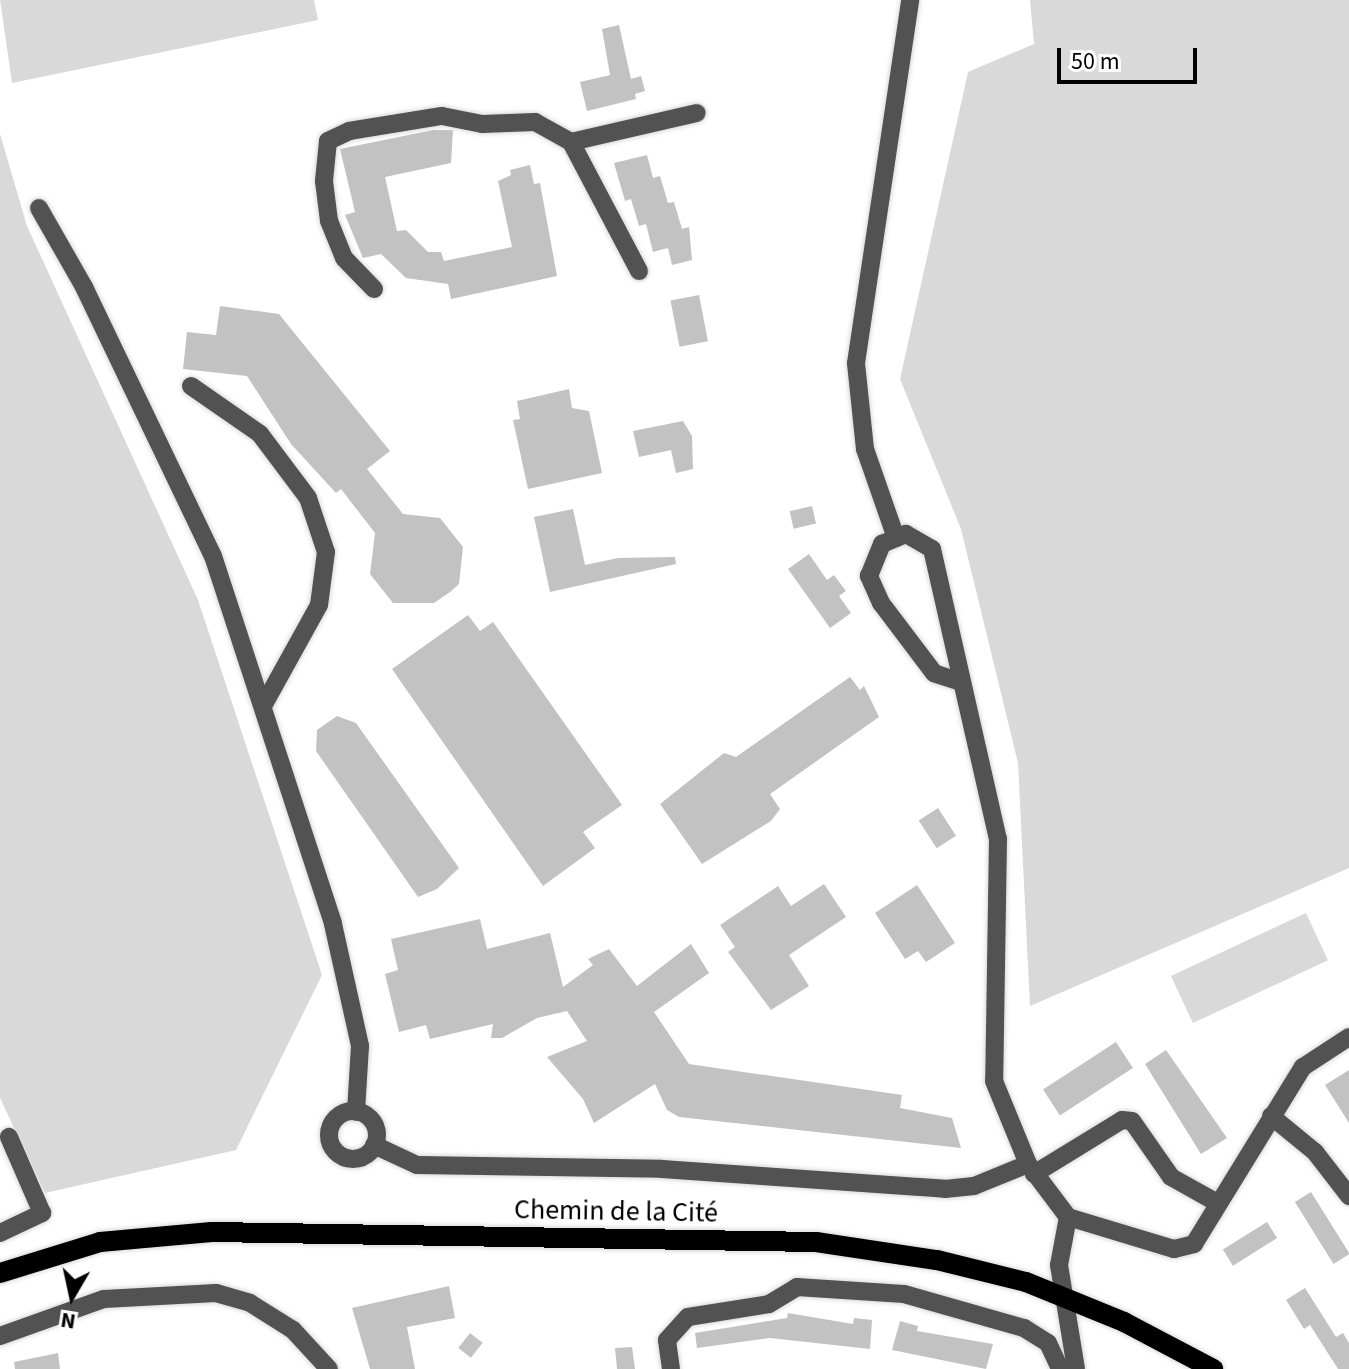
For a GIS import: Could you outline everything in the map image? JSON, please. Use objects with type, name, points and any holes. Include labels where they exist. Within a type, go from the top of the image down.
[{"type":"main road","name":"Chemin de la Cité","points":[[0,1273],[100,1242],[212,1232],[816,1242],[937,1260],[1061,1296],[1213,1369]]},
{"type":"street","points":[[896,538],[865,449],[856,363],[910,0]]},
{"type":"street","points":[[571,142],[697,113]]},
{"type":"street","points":[[374,289],[344,258],[329,221],[324,181],[328,141],[349,131],[442,116],[482,124],[535,122],[571,142],[639,271]]},
{"type":"street","points":[[39,208],[84,287],[213,556],[333,924],[360,1046],[356,1112]]},
{"type":"street","points":[[191,386],[260,434],[308,498],[326,552],[319,605],[263,706]]},
{"type":"street","points":[[961,682],[934,673],[875,590],[869,576],[873,559],[896,538],[906,534],[932,549],[998,839],[991,1026],[994,1081],[1031,1169],[1068,1217],[1184,1249],[1200,1236],[1216,1202],[1303,1067],[1349,1037]]},
{"type":"street","points":[[356,1112],[334,1120],[329,1135],[334,1150],[355,1159],[374,1145]]},
{"type":"street","points":[[356,1112],[374,1124],[374,1145]]},
{"type":"street","points":[[1271,1116],[1315,1152],[1349,1196]]},
{"type":"street","points":[[374,1145],[417,1165],[662,1169],[945,1189],[974,1186],[1031,1169],[1122,1120],[1132,1121],[1171,1177],[1216,1202]]},
{"type":"street","points":[[0,1233],[42,1213],[9,1137]]},
{"type":"street","points":[[1068,1217],[1061,1296],[1076,1369]]},
{"type":"street","points":[[671,1369],[667,1340],[688,1317],[769,1304],[797,1287],[819,1287],[904,1294],[1024,1328],[1048,1343],[1060,1369]]},
{"type":"street","points":[[0,1336],[104,1299],[216,1293],[250,1303],[293,1330],[329,1369]]},
{"type":"shaded area","points":[[0,0],[314,0],[318,20],[12,83]]},
{"type":"shaded area","points":[[1030,0],[1349,0],[1349,868],[1030,1006],[1018,763],[961,529],[900,379],[968,72],[1034,44]]},
{"type":"shaded area","points":[[0,134],[27,226],[198,600],[322,975],[236,1150],[45,1193],[0,1098]]},
{"type":"shaded area","points":[[1306,913],[1328,960],[1193,1023],[1171,976]]},
{"type":"building","points":[[619,25],[631,79],[641,76],[645,91],[635,94],[636,99],[587,111],[580,82],[610,75],[602,29]]},
{"type":"building","points":[[433,130],[453,130],[451,163],[385,177],[397,231],[406,230],[428,252],[441,252],[444,261],[512,247],[498,181],[511,175],[510,170],[530,165],[534,184],[540,183],[557,276],[451,299],[448,284],[406,278],[381,254],[363,258],[345,215],[355,212],[340,149]]},
{"type":"building","points":[[647,155],[653,178],[660,176],[668,203],[674,202],[682,229],[689,227],[692,260],[672,265],[668,248],[653,252],[646,224],[639,226],[631,199],[625,201],[614,163]]},
{"type":"building","points":[[699,295],[708,341],[680,347],[671,301]]},
{"type":"building","points":[[220,306],[279,314],[390,451],[367,469],[403,514],[440,518],[463,547],[459,584],[450,592],[434,603],[393,603],[370,574],[375,533],[341,489],[336,493],[291,444],[247,376],[183,369],[187,332],[216,335]]},
{"type":"building","points":[[569,389],[572,408],[589,411],[602,473],[528,489],[513,420],[520,419],[517,401]]},
{"type":"building","points":[[683,421],[692,436],[693,469],[676,473],[671,450],[639,457],[633,431]]},
{"type":"building","points":[[812,506],[816,524],[794,529],[790,511]]},
{"type":"building","points":[[573,509],[585,565],[618,558],[675,557],[676,564],[550,592],[534,517]]},
{"type":"building","points":[[809,554],[827,580],[834,575],[846,591],[839,596],[851,613],[830,628],[788,569]]},
{"type":"building","points":[[468,615],[480,631],[493,622],[622,805],[583,832],[595,848],[543,886],[392,669]]},
{"type":"building","points":[[850,677],[860,690],[864,686],[879,717],[770,794],[780,809],[771,821],[702,864],[660,804],[724,753],[736,757]]},
{"type":"building","points":[[337,716],[356,723],[459,868],[437,889],[418,897],[316,751],[317,730]]},
{"type":"building","points":[[938,808],[956,836],[937,848],[919,821]]},
{"type":"building","points":[[824,884],[846,917],[789,955],[809,986],[771,1010],[728,952],[735,947],[720,925],[778,886],[791,906]]},
{"type":"building","points":[[917,885],[955,943],[926,962],[918,951],[905,959],[875,913]]},
{"type":"building","points":[[480,919],[487,949],[550,933],[563,987],[593,965],[588,959],[609,949],[637,986],[691,944],[709,973],[654,1012],[689,1064],[902,1095],[900,1108],[952,1118],[961,1148],[679,1117],[667,1110],[655,1084],[594,1123],[583,1099],[547,1057],[587,1041],[567,1011],[537,1018],[502,1038],[491,1038],[493,1024],[430,1039],[426,1025],[399,1032],[385,974],[398,970],[391,939]]},
{"type":"building","points":[[1116,1042],[1133,1068],[1060,1115],[1043,1089]]},
{"type":"building","points":[[1166,1050],[1227,1138],[1201,1154],[1145,1064]]},
{"type":"building","points":[[1349,1070],[1349,1123],[1325,1085]]},
{"type":"building","points":[[1311,1192],[1349,1253],[1334,1264],[1295,1202]]},
{"type":"building","points":[[1267,1222],[1277,1238],[1233,1266],[1223,1250]]},
{"type":"building","points":[[449,1286],[455,1318],[407,1327],[415,1369],[370,1369],[352,1308]]},
{"type":"building","points":[[1305,1288],[1336,1337],[1343,1333],[1349,1343],[1349,1369],[1338,1369],[1310,1325],[1304,1329],[1286,1300]]},
{"type":"building","points":[[788,1313],[853,1324],[854,1318],[872,1320],[870,1349],[770,1338],[697,1348],[695,1333],[787,1318]]},
{"type":"building","points":[[900,1321],[918,1326],[917,1331],[993,1344],[986,1369],[892,1350]]},
{"type":"building","points":[[470,1333],[483,1343],[471,1358],[458,1348]]},
{"type":"building","points":[[632,1347],[635,1369],[617,1369],[615,1348]]},
{"type":"building","points":[[58,1353],[60,1369],[15,1369],[14,1362]]}]
